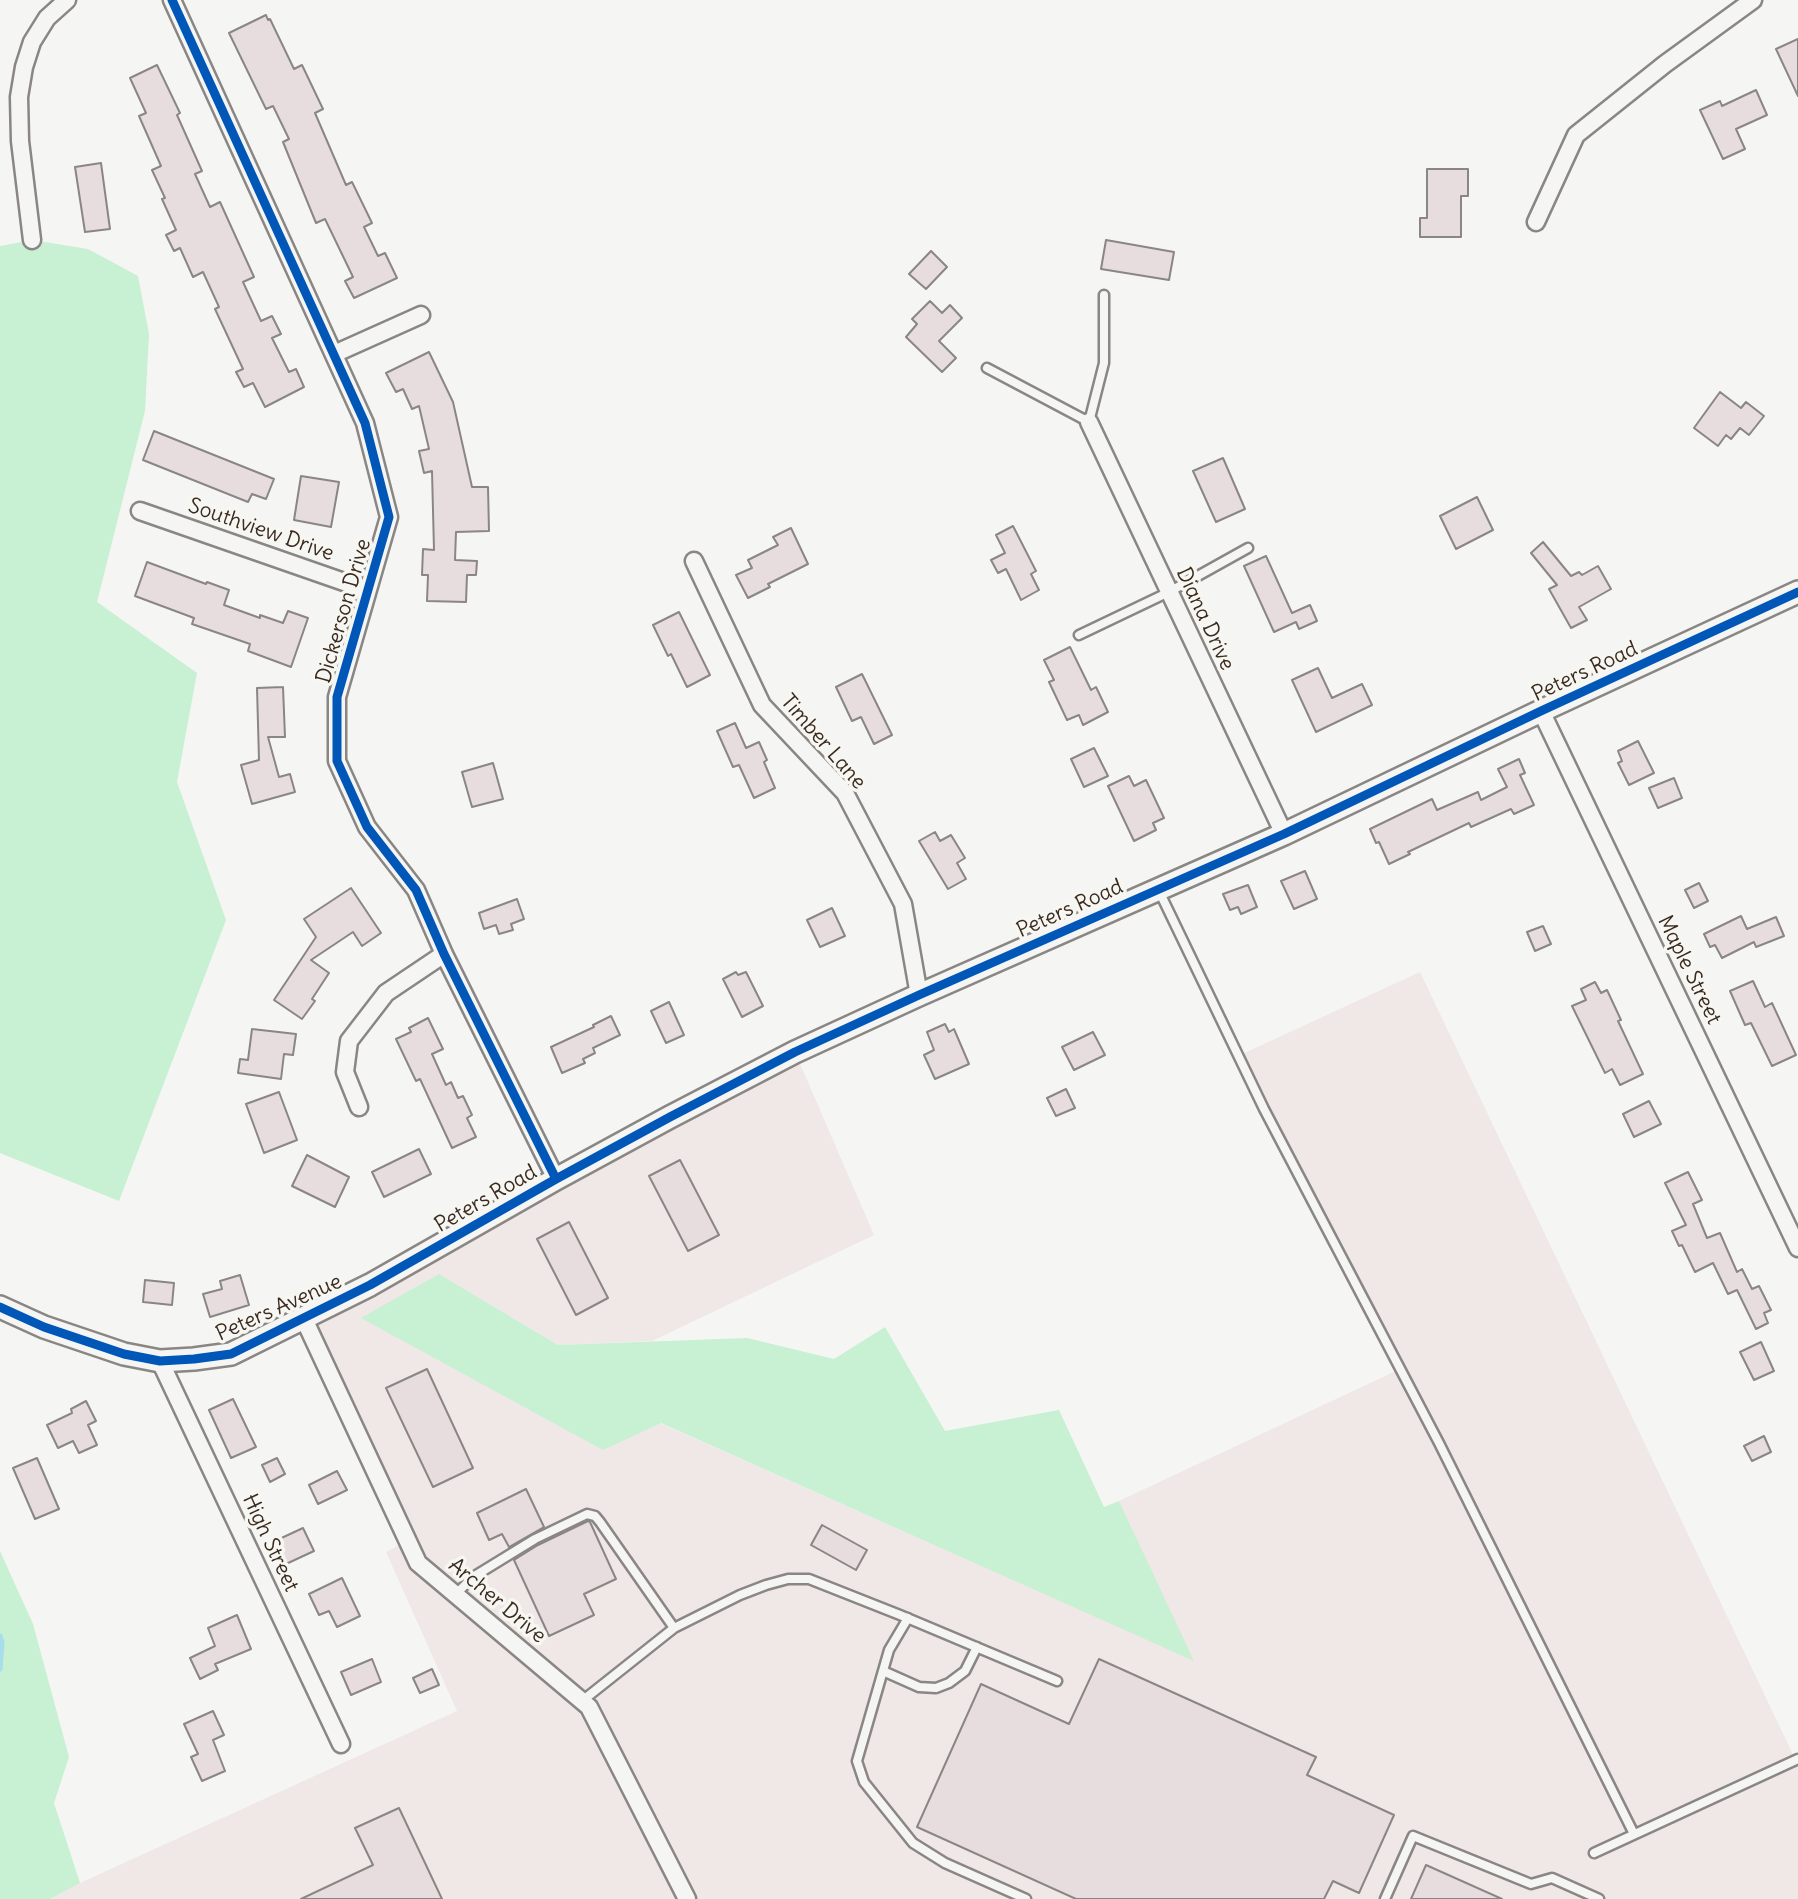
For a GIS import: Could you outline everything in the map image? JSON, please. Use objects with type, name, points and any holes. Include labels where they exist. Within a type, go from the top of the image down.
[{"type":"street","points":[[32,240],[20,141],[21,87],[32,41],[47,18],[67,0]]},
{"type":"street","name":"Dickerson Drive","points":[[172,0],[365,423],[389,517],[337,697],[337,761],[367,827],[416,890],[444,954],[556,1179]]},
{"type":"street","points":[[1536,222],[1576,135],[1665,64],[1753,0]]},
{"type":"street","points":[[334,354],[421,315]]},
{"type":"street","name":"Diana Drive","points":[[1089,422],[1284,834]]},
{"type":"street","name":"Southview Drive","points":[[140,511],[367,590]]},
{"type":"street","name":"Timber Lane","points":[[694,561],[762,705],[845,793],[904,904],[919,995]]},
{"type":"street","name":"Peters Road","points":[[370,1285],[556,1179],[795,1052],[1284,834],[1541,710],[1798,593]]},
{"type":"street","name":"Maple Street","points":[[1541,710],[1798,1248]]},
{"type":"street","points":[[359,1107],[345,1072],[349,1041],[386,993],[444,954]]},
{"type":"street","name":"Peters Avenue","points":[[0,1307],[44,1327],[124,1354],[160,1361],[194,1359],[231,1354],[370,1285]]},
{"type":"street","name":"Archer Drive","points":[[304,1319],[418,1563],[589,1707],[687,1899]]},
{"type":"street","name":"High Street","points":[[160,1361],[341,1744]]},
{"type":"lane","points":[[987,368],[1089,422],[1104,363],[1104,295]]},
{"type":"lane","points":[[1079,635],[1169,592],[1248,548]]},
{"type":"lane","points":[[1158,888],[1264,1109],[1439,1443],[1634,1834]]},
{"type":"lane","points":[[456,1594],[473,1577],[535,1539],[587,1514],[595,1516],[600,1522],[674,1628]]},
{"type":"lane","points":[[582,1701],[674,1628],[740,1595],[788,1579],[809,1579],[1057,1681]]},
{"type":"lane","points":[[908,1618],[889,1650],[856,1761],[864,1782],[913,1843],[945,1863],[1026,1899]]},
{"type":"lane","points":[[883,1671],[919,1686],[936,1688],[949,1683],[965,1671],[977,1647]]},
{"type":"lane","points":[[1594,1853],[1798,1759]]},
{"type":"lane","points":[[1385,1899],[1413,1836],[1531,1884],[1552,1878],[1599,1899]]},
{"type":"shaded area","points":[[1420,972],[1798,1765],[1798,1899],[50,1899],[457,1711],[386,1552],[407,1541],[304,1319],[795,1052],[874,1235],[652,1341],[558,1345],[439,1274],[660,1423],[1193,1660],[1119,1501],[1400,1369],[1238,1056]]},
{"type":"green space","points":[[32,240],[88,249],[138,276],[149,334],[145,411],[97,602],[197,673],[177,782],[226,920],[119,1201],[0,1153],[0,246]]},
{"type":"green space","points":[[439,1274],[558,1345],[747,1338],[834,1359],[885,1327],[945,1431],[1059,1410],[1104,1507],[1119,1501],[1194,1661],[661,1423],[603,1450],[361,1318]]},
{"type":"green space","points":[[0,1551],[33,1624],[69,1757],[54,1803],[80,1883],[50,1899],[0,1899]]},
{"type":"building","points":[[266,15],[294,69],[302,65],[323,109],[315,113],[346,185],[352,182],[372,223],[364,227],[378,256],[385,253],[397,278],[354,298],[345,281],[353,277],[325,219],[316,223],[283,142],[289,139],[273,106],[266,109],[229,33]]},
{"type":"building","points":[[1798,39],[1798,96],[1776,49]]},
{"type":"building","points":[[157,65],[180,113],[177,115],[202,171],[195,174],[210,207],[220,202],[254,277],[243,282],[261,321],[272,316],[281,334],[272,338],[289,372],[296,369],[304,387],[265,407],[253,383],[244,387],[236,372],[243,369],[215,309],[219,307],[203,272],[193,277],[180,248],[174,251],[166,235],[176,230],[152,170],[161,166],[139,116],[146,113],[130,78]]},
{"type":"building","points":[[1756,90],[1767,115],[1736,129],[1745,149],[1723,159],[1700,110],[1720,101],[1722,106]]},
{"type":"building","points":[[101,163],[110,229],[85,232],[75,167]]},
{"type":"building","points":[[1427,169],[1468,169],[1468,196],[1461,196],[1461,237],[1420,237],[1420,218],[1427,218]]},
{"type":"building","points":[[1106,240],[1174,252],[1169,280],[1101,269]]},
{"type":"building","points":[[931,251],[947,267],[926,289],[909,274]]},
{"type":"building","points":[[930,301],[942,313],[950,305],[962,318],[939,341],[956,358],[942,372],[906,337],[917,324],[912,319]]},
{"type":"building","points":[[429,352],[453,402],[472,487],[488,487],[489,531],[456,532],[455,560],[477,561],[476,575],[467,575],[466,602],[427,601],[428,575],[422,575],[423,549],[434,550],[432,471],[424,473],[419,451],[429,449],[419,406],[412,409],[403,389],[396,392],[386,373]]},
{"type":"building","points":[[1720,392],[1741,408],[1746,402],[1764,416],[1749,435],[1740,428],[1731,439],[1726,435],[1718,446],[1694,428]]},
{"type":"building","points":[[154,431],[274,479],[266,499],[252,494],[248,502],[143,460]]},
{"type":"building","points":[[1223,458],[1245,509],[1216,522],[1193,471]]},
{"type":"building","points":[[301,476],[339,482],[331,527],[294,520]]},
{"type":"building","points":[[1477,497],[1493,530],[1456,549],[1440,516]]},
{"type":"building","points":[[1013,526],[1036,571],[1031,574],[1039,590],[1021,600],[1006,569],[998,573],[991,560],[1005,553],[996,535]]},
{"type":"building","points":[[791,528],[808,564],[768,584],[770,587],[748,598],[736,575],[752,568],[748,560],[778,545],[773,537]]},
{"type":"building","points":[[1543,542],[1571,576],[1579,572],[1582,575],[1598,566],[1611,589],[1579,607],[1587,620],[1571,628],[1549,589],[1557,585],[1531,553]]},
{"type":"building","points":[[1266,556],[1292,613],[1310,605],[1317,621],[1299,629],[1296,622],[1274,632],[1244,566]]},
{"type":"building","points":[[147,562],[229,590],[224,605],[260,618],[260,615],[283,623],[288,611],[308,618],[291,667],[248,651],[250,644],[192,624],[194,618],[135,596]]},
{"type":"building","points":[[679,612],[710,675],[687,687],[653,625]]},
{"type":"building","points":[[1070,647],[1091,690],[1096,687],[1108,712],[1083,725],[1079,715],[1067,720],[1049,682],[1054,680],[1044,660]]},
{"type":"building","points":[[1318,668],[1332,698],[1362,684],[1372,705],[1316,732],[1292,680]]},
{"type":"building","points":[[862,674],[892,735],[874,744],[861,717],[852,721],[836,687]]},
{"type":"building","points":[[283,687],[285,737],[268,737],[279,777],[290,774],[295,792],[252,804],[241,765],[259,760],[257,688]]},
{"type":"building","points":[[735,723],[746,748],[759,742],[775,788],[754,798],[739,765],[733,767],[717,731]]},
{"type":"building","points":[[1638,741],[1654,773],[1629,785],[1618,763],[1622,761],[1618,751]]},
{"type":"building","points":[[1094,748],[1108,776],[1084,787],[1071,759]]},
{"type":"building","points":[[1519,759],[1525,773],[1520,775],[1534,805],[1514,814],[1511,809],[1471,827],[1469,823],[1389,864],[1370,829],[1432,799],[1437,810],[1478,792],[1481,800],[1507,787],[1498,769]]},
{"type":"building","points":[[493,763],[503,799],[472,807],[462,772]]},
{"type":"building","points":[[1129,776],[1134,786],[1146,780],[1164,818],[1153,823],[1156,830],[1134,841],[1108,786]]},
{"type":"building","points":[[1674,778],[1682,798],[1658,808],[1649,788]]},
{"type":"building","points":[[935,832],[940,841],[951,835],[965,858],[957,863],[966,879],[948,889],[919,841]]},
{"type":"building","points":[[1305,871],[1317,899],[1294,909],[1281,881]]},
{"type":"building","points":[[1699,883],[1708,901],[1694,908],[1685,890]]},
{"type":"building","points":[[1248,885],[1257,907],[1241,914],[1238,907],[1230,910],[1223,894]]},
{"type":"building","points":[[351,888],[381,933],[362,946],[353,932],[311,960],[329,973],[302,1019],[274,1000],[316,937],[304,919]]},
{"type":"building","points":[[517,899],[524,919],[511,924],[513,930],[499,934],[496,925],[484,929],[479,913]]},
{"type":"building","points":[[832,908],[845,936],[820,947],[807,920]]},
{"type":"building","points":[[1741,916],[1747,929],[1776,917],[1784,936],[1756,947],[1754,942],[1722,958],[1715,945],[1710,947],[1704,934]]},
{"type":"building","points":[[1543,926],[1551,944],[1535,951],[1527,932]]},
{"type":"building","points":[[736,972],[738,975],[746,972],[763,1006],[742,1017],[723,979]]},
{"type":"building","points":[[1753,981],[1765,1007],[1772,1003],[1796,1055],[1772,1066],[1751,1023],[1745,1025],[1730,991]]},
{"type":"building","points":[[1595,982],[1601,993],[1607,990],[1621,1020],[1618,1021],[1643,1074],[1620,1085],[1612,1069],[1605,1073],[1572,1006],[1586,1000],[1581,989]]},
{"type":"building","points":[[669,1002],[684,1035],[666,1043],[651,1011]]},
{"type":"building","points":[[611,1016],[620,1035],[593,1048],[595,1053],[583,1059],[585,1063],[562,1073],[551,1047]]},
{"type":"building","points":[[428,1018],[443,1049],[432,1054],[446,1085],[451,1082],[458,1098],[463,1096],[472,1115],[467,1118],[476,1137],[452,1148],[420,1079],[416,1081],[396,1039],[411,1032],[409,1028]]},
{"type":"building","points":[[945,1024],[949,1032],[954,1029],[969,1064],[935,1079],[924,1055],[934,1050],[927,1032]]},
{"type":"building","points":[[252,1029],[296,1034],[293,1055],[284,1054],[281,1079],[238,1073],[240,1059],[248,1060]]},
{"type":"building","points":[[1093,1032],[1105,1055],[1074,1070],[1062,1047]]},
{"type":"building","points":[[1066,1089],[1075,1108],[1056,1116],[1047,1098]]},
{"type":"building","points":[[279,1092],[297,1140],[264,1153],[246,1104]]},
{"type":"building","points":[[1649,1101],[1661,1124],[1634,1137],[1623,1114]]},
{"type":"building","points":[[419,1149],[431,1174],[384,1197],[372,1172]]},
{"type":"building","points":[[307,1155],[349,1177],[335,1207],[292,1186]]},
{"type":"building","points":[[680,1160],[719,1235],[688,1251],[649,1176]]},
{"type":"building","points":[[1688,1172],[1702,1200],[1693,1204],[1707,1238],[1720,1233],[1737,1272],[1742,1269],[1752,1289],[1759,1286],[1771,1310],[1764,1313],[1768,1323],[1756,1329],[1737,1290],[1728,1294],[1713,1263],[1695,1272],[1672,1231],[1686,1225],[1665,1183]]},
{"type":"building","points":[[569,1222],[608,1298],[576,1315],[537,1239]]},
{"type":"building","points":[[240,1275],[249,1305],[210,1317],[203,1294],[222,1289],[220,1281]]},
{"type":"building","points":[[145,1280],[174,1283],[172,1305],[143,1302]]},
{"type":"building","points":[[1761,1342],[1774,1371],[1754,1380],[1740,1352]]},
{"type":"building","points":[[427,1369],[473,1468],[433,1487],[386,1388]]},
{"type":"building","points":[[233,1399],[256,1447],[231,1458],[209,1410]]},
{"type":"building","points":[[86,1401],[96,1421],[88,1425],[97,1445],[79,1453],[73,1441],[58,1448],[47,1425],[72,1413],[71,1409]]},
{"type":"building","points":[[1764,1436],[1771,1452],[1752,1461],[1744,1446]]},
{"type":"building","points":[[37,1458],[59,1509],[35,1519],[13,1468]]},
{"type":"building","points":[[277,1458],[285,1474],[270,1482],[262,1465]]},
{"type":"building","points":[[337,1471],[347,1490],[318,1504],[309,1485]]},
{"type":"building","points":[[526,1489],[544,1527],[509,1547],[502,1534],[489,1540],[477,1513]]},
{"type":"building","points":[[588,1521],[616,1579],[584,1594],[594,1615],[549,1636],[514,1560]]},
{"type":"building","points":[[822,1525],[867,1550],[856,1570],[811,1545]]},
{"type":"building","points":[[303,1528],[314,1551],[286,1564],[275,1541]]},
{"type":"building","points":[[342,1578],[360,1616],[337,1627],[329,1611],[319,1615],[309,1594]]},
{"type":"building","points":[[237,1615],[251,1649],[215,1664],[218,1670],[200,1679],[190,1658],[215,1646],[208,1628]]},
{"type":"building","points":[[372,1659],[381,1682],[351,1695],[341,1672]]},
{"type":"building","points":[[1099,1659],[1316,1757],[1307,1775],[1394,1815],[1359,1893],[1333,1881],[1324,1899],[1076,1899],[917,1827],[981,1684],[1069,1724]]},
{"type":"building","points":[[432,1669],[439,1685],[420,1693],[413,1678]]},
{"type":"building","points":[[213,1711],[224,1735],[213,1740],[225,1771],[202,1781],[191,1757],[198,1754],[184,1724]]},
{"type":"building","points":[[399,1808],[442,1899],[301,1899],[373,1865],[355,1828]]},
{"type":"building","points":[[1426,1865],[1502,1899],[1411,1899]]},
{"type":"waterway","points":[[0,1636],[0,1669]]},
{"type":"cycle path","points":[[172,0],[365,423],[389,517],[337,697],[337,761],[367,827],[416,890],[444,954],[556,1179]]},
{"type":"cycle path","points":[[0,1307],[44,1327],[124,1354],[160,1361],[231,1354],[370,1285],[556,1179],[795,1052],[1284,834],[1798,592]]}]
